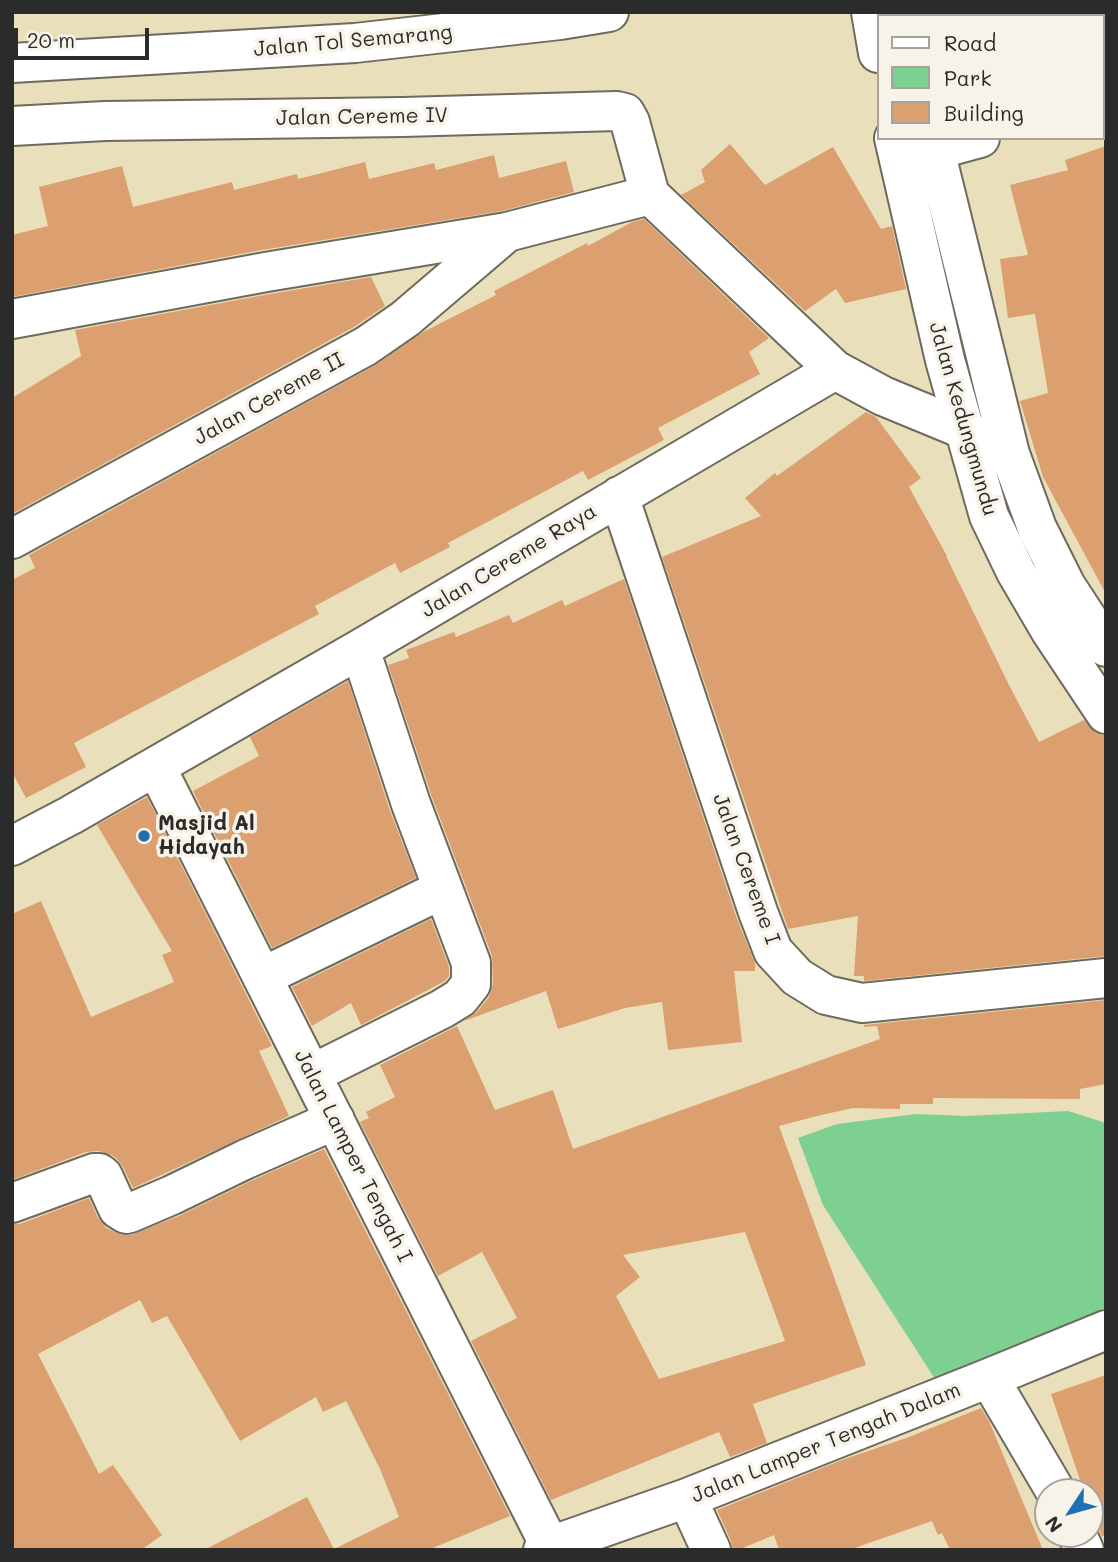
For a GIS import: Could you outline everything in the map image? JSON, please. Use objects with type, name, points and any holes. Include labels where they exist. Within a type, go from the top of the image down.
[{"type":"main road","name":"Jalan Tol Semarang","points":[[12,63],[355,44],[609,12]]},
{"type":"main road","points":[[871,12],[876,41]]},
{"type":"main road","name":"Jalan Cereme IV","points":[[12,126],[105,121],[617,111],[625,113],[630,122],[650,195]]},
{"type":"main road","points":[[896,149],[967,140]]},
{"type":"main road","name":"Jalan Kedungmundu","points":[[933,145],[1010,454],[1037,528],[1066,586],[1106,647]]},
{"type":"main road","name":"Jalan Kedungmundu","points":[[896,149],[945,360],[989,516],[1016,572],[1050,630],[1106,714]]},
{"type":"main road","points":[[650,195],[835,370],[883,396],[963,429],[1010,454]]},
{"type":"main road","name":"Jalan Cereme II","points":[[12,319],[266,272],[507,232],[650,195]]},
{"type":"main road","name":"Jalan Cereme II","points":[[12,539],[366,346],[405,319],[507,232]]},
{"type":"main road","name":"Jalan Cereme Raya","points":[[12,846],[360,649],[835,370]]},
{"type":"main road","name":"Jalan Cereme I","points":[[620,496],[758,912],[774,951],[797,977],[826,995],[862,1003],[1106,978]]},
{"type":"main road","points":[[312,1074],[442,1009],[460,998],[471,984],[471,963],[411,804],[360,649]]},
{"type":"main road","name":"Jalan Lamper Tengah I","points":[[156,766],[547,1548]]},
{"type":"main road","points":[[262,977],[443,889]]},
{"type":"main road","points":[[12,1203],[99,1173],[118,1209],[126,1214],[335,1120]]},
{"type":"main road","name":"Jalan Lamper Tengah Dalam","points":[[547,1548],[687,1498],[1106,1330]]},
{"type":"main road","points":[[989,1378],[1048,1478]]},
{"type":"main road","points":[[687,1498],[711,1550]]},
{"type":"green space","points":[[1068,1111],[1106,1123],[1106,1308],[935,1379],[823,1205],[798,1138],[837,1124],[916,1114],[967,1116]]},
{"type":"building","points":[[730,144],[765,185],[833,147],[881,229],[892,226],[906,289],[845,303],[836,289],[805,311],[681,195],[705,182],[701,170]]},
{"type":"building","points":[[1106,146],[1106,594],[1043,477],[1020,401],[1048,393],[1035,314],[1008,318],[1000,259],[1028,255],[1010,185],[1068,170],[1065,160]]},
{"type":"building","points":[[494,155],[499,178],[566,161],[574,192],[502,211],[262,250],[12,297],[12,235],[48,226],[39,187],[122,166],[133,207],[232,182],[234,190],[297,174],[298,179],[365,162],[369,179],[434,163],[436,170]]},
{"type":"building","points":[[644,219],[769,338],[749,352],[760,374],[658,428],[664,440],[588,480],[583,471],[448,543],[450,547],[400,573],[395,563],[315,606],[319,614],[74,743],[86,767],[26,798],[12,772],[12,580],[35,568],[29,555],[376,365],[423,332],[496,295],[494,291],[587,243],[588,246],[632,222]]},
{"type":"building","points":[[371,277],[385,306],[354,327],[12,514],[12,398],[81,356],[75,330]]},
{"type":"building","points":[[866,412],[876,417],[921,478],[909,487],[947,556],[1039,742],[1084,720],[1096,733],[1106,736],[1106,956],[864,981],[864,976],[854,976],[858,916],[788,929],[662,557],[761,516],[745,498],[775,473],[777,476]]},
{"type":"building","points":[[624,579],[737,919],[755,963],[755,971],[734,971],[742,1042],[668,1050],[662,1002],[625,1008],[558,1029],[546,991],[464,1021],[477,1012],[489,997],[493,984],[492,956],[432,797],[388,665],[409,658],[406,650],[454,632],[456,637],[509,615],[513,623],[562,600],[565,606]]},
{"type":"building","points":[[348,681],[390,811],[416,878],[272,948],[193,791],[259,756],[250,737]]},
{"type":"building","points":[[147,797],[272,1046],[259,1051],[289,1116],[133,1188],[117,1159],[99,1151],[86,1152],[12,1180],[12,914],[41,901],[91,1017],[174,982],[162,955],[172,951],[97,825]]},
{"type":"building","points":[[431,919],[449,967],[449,976],[445,981],[361,1025],[351,1003],[312,1026],[292,987]]},
{"type":"building","points":[[1106,1000],[1106,1084],[1080,1089],[1080,1099],[933,1098],[933,1104],[900,1104],[900,1109],[853,1108],[779,1126],[866,1365],[753,1404],[767,1443],[730,1457],[719,1432],[551,1500],[471,1341],[517,1318],[482,1252],[438,1276],[360,1122],[369,1118],[366,1112],[395,1097],[380,1065],[457,1026],[495,1110],[553,1090],[573,1149],[880,1039],[877,1026],[864,1025]],"holes":[[[745,1232],[785,1341],[659,1379],[616,1296],[640,1277],[623,1255]]]},
{"type":"building","points":[[324,1149],[510,1516],[428,1550],[204,1550],[307,1497],[334,1549],[399,1517],[380,1469],[346,1401],[323,1412],[316,1397],[240,1441],[167,1316],[152,1323],[140,1300],[38,1354],[99,1474],[113,1465],[162,1535],[141,1550],[12,1550],[12,1224],[20,1224],[89,1198],[106,1228],[122,1235],[131,1235]]},
{"type":"building","points":[[1106,1375],[1106,1536],[1104,1478],[1079,1478],[1051,1394]]},
{"type":"building","points":[[981,1408],[1034,1528],[1034,1548],[1043,1550],[950,1550],[942,1533],[938,1535],[932,1521],[849,1550],[779,1550],[774,1535],[732,1550],[731,1541],[717,1510],[842,1460]]},
{"type":"place","name":"Masjid Al Hidayah","points":[[144,836]]}]
